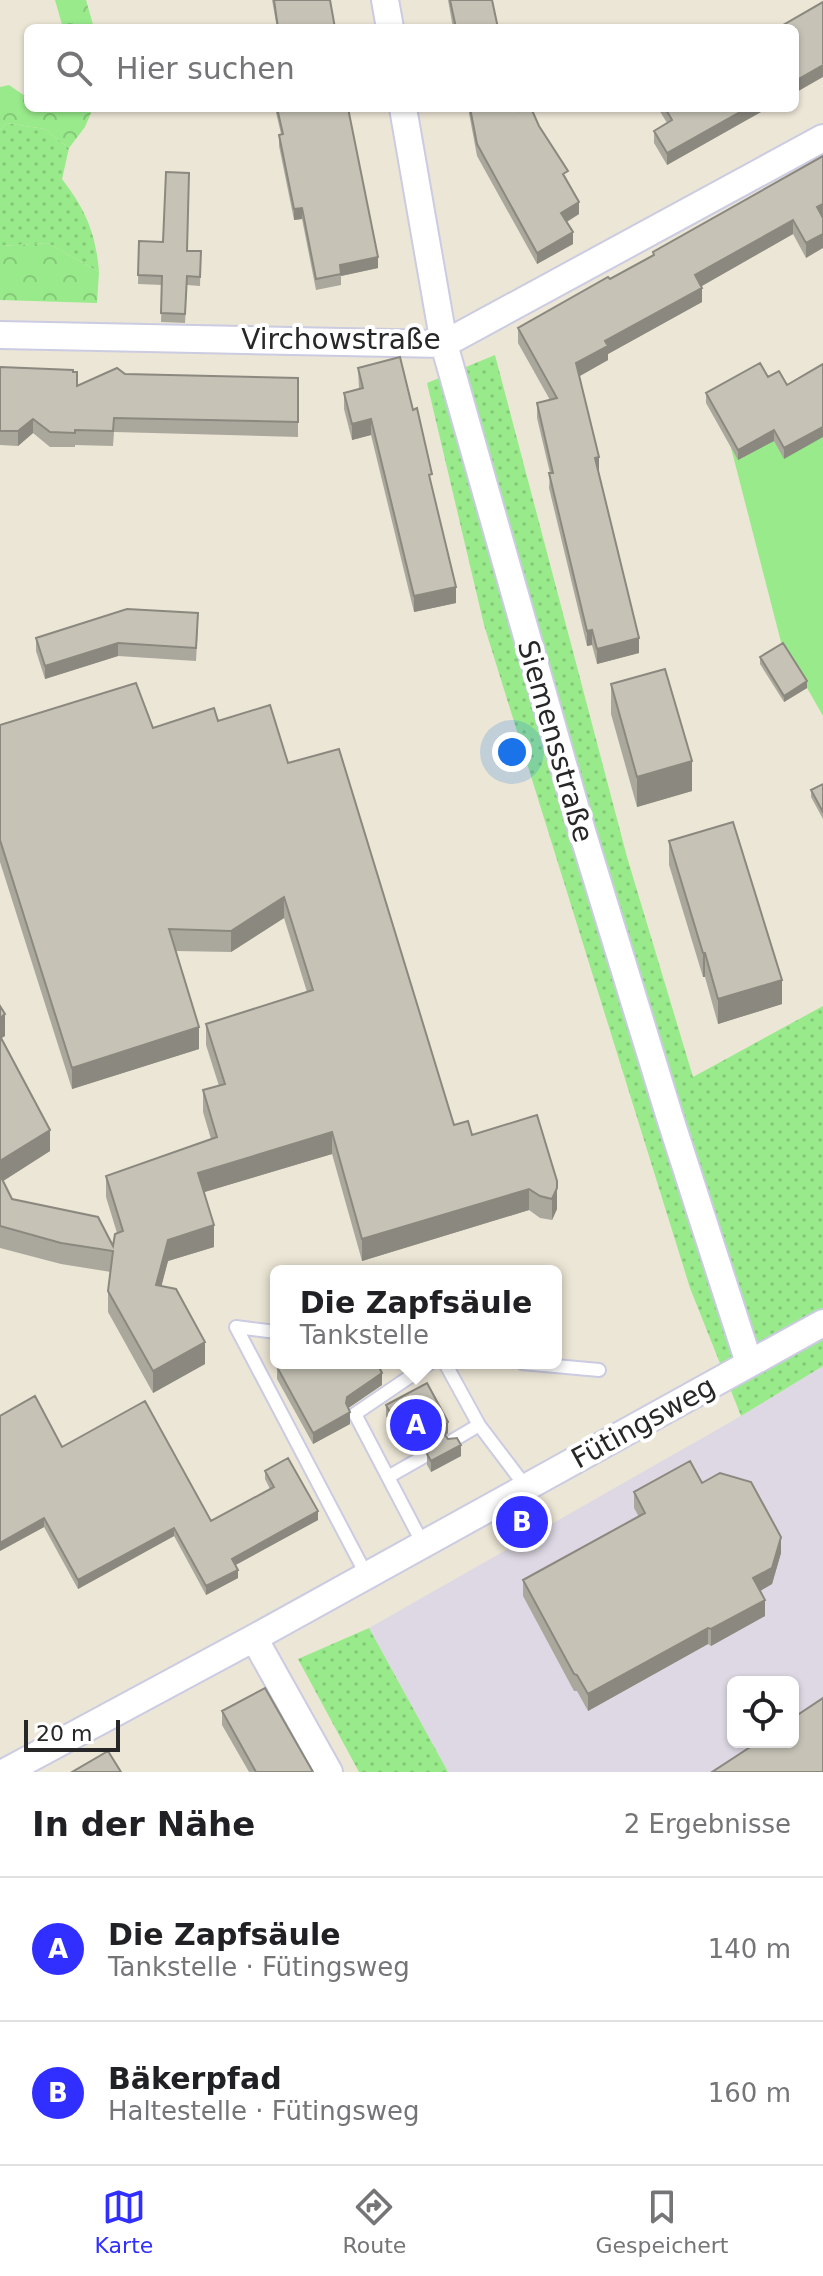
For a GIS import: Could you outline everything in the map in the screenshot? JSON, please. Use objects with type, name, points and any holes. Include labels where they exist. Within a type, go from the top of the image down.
[{"type":"street","points":[[385,0],[389,24]]},
{"type":"street","name":"Siemensstraße","points":[[404,112],[444,344],[586,846],[749,1363]]},
{"type":"street","name":"Virchowstraße","points":[[0,335],[444,344],[823,138]]},
{"type":"street","name":"Fütingsweg","points":[[5,1772],[823,1323]]},
{"type":"street","points":[[254,1638],[329,1772]]},
{"type":"lane","points":[[270,1331],[236,1327],[367,1576]]},
{"type":"lane","points":[[562,1367],[599,1370]]},
{"type":"lane","points":[[421,1369],[355,1414],[423,1544]]},
{"type":"lane","points":[[448,1369],[479,1425],[526,1487]]},
{"type":"lane","points":[[452,1441],[479,1425]]},
{"type":"lane","points":[[388,1477],[423,1457]]},
{"type":"shaded area","points":[[823,1366],[823,1772],[448,1772],[369,1628]]},
{"type":"green space","points":[[55,0],[86,0],[93,24],[62,24]]},
{"type":"green space","points":[[9,85],[24,95],[24,112],[91,112],[85,127],[69,148],[45,129],[6,123],[0,130],[0,87]]},
{"type":"green space","points":[[6,123],[45,129],[69,148],[62,179],[88,223],[99,272],[48,243],[0,246],[0,130]]},
{"type":"green space","points":[[48,243],[99,272],[97,303],[0,300],[0,246]]},
{"type":"green space","points":[[495,355],[627,857],[693,1077],[823,1006],[823,1366],[741,1416],[690,1288],[484,625],[427,383]]},
{"type":"green space","points":[[823,393],[823,716],[781,642],[730,444]]},
{"type":"green space","points":[[369,1628],[448,1772],[359,1772],[298,1659]]},
{"type":"building","points":[[274,0],[330,0],[334,24],[277,24]]},
{"type":"building","points":[[450,0],[492,0],[497,24],[455,24]]},
{"type":"building","points":[[823,2],[823,65],[799,79],[799,24],[785,24]]},
{"type":"building","points":[[278,112],[349,112],[378,257],[340,265],[341,274],[316,279],[302,208],[294,209],[279,135],[283,134]]},
{"type":"building","points":[[471,112],[533,112],[568,171],[563,174],[579,202],[561,213],[573,232],[537,253],[477,144]]},
{"type":"building","points":[[667,112],[740,112],[667,153],[654,131],[672,120]]},
{"type":"building","points":[[823,156],[823,204],[817,207],[823,218],[823,234],[806,243],[793,220],[695,275],[702,288],[605,341],[608,346],[576,363],[599,457],[595,458],[639,638],[597,649],[592,630],[587,631],[549,473],[553,473],[537,403],[557,398],[518,328],[654,255],[653,252]]},
{"type":"building","points":[[166,172],[189,173],[187,251],[201,251],[200,277],[187,276],[185,314],[161,313],[162,276],[138,275],[139,241],[163,242]]},
{"type":"building","points":[[400,357],[413,410],[417,408],[432,474],[429,475],[456,587],[414,596],[371,419],[352,424],[344,393],[363,388],[358,368]]},
{"type":"building","points":[[760,363],[768,377],[779,371],[787,385],[823,364],[823,427],[784,448],[774,430],[738,450],[706,393]]},
{"type":"building","points":[[0,367],[73,370],[77,372],[77,386],[117,368],[125,374],[298,378],[298,422],[114,418],[113,431],[75,430],[75,433],[50,432],[33,419],[18,431],[0,431]]},
{"type":"building","points":[[127,609],[198,613],[196,648],[118,643],[45,666],[36,638]]},
{"type":"building","points":[[783,643],[807,681],[784,696],[760,657]]},
{"type":"building","points":[[665,669],[692,761],[637,777],[611,684]]},
{"type":"building","points":[[136,683],[153,728],[214,708],[218,721],[270,705],[288,763],[339,749],[454,1125],[468,1121],[472,1135],[537,1115],[557,1181],[552,1199],[529,1189],[362,1239],[332,1132],[198,1173],[214,1225],[168,1240],[156,1285],[176,1289],[205,1342],[153,1371],[108,1291],[113,1251],[61,1243],[0,1226],[0,1175],[12,1199],[98,1217],[113,1246],[115,1234],[123,1231],[106,1176],[217,1137],[203,1090],[225,1084],[206,1024],[313,990],[284,897],[231,931],[169,929],[199,1027],[72,1068],[0,840],[0,725]]},
{"type":"building","points":[[823,784],[823,812],[811,790]]},
{"type":"building","points":[[733,822],[782,980],[718,999],[669,841]]},
{"type":"building","points":[[0,1036],[50,1130],[0,1161]]},
{"type":"building","points":[[278,1369],[380,1369],[382,1373],[347,1397],[350,1412],[313,1433]]},
{"type":"building","points":[[427,1383],[448,1422],[444,1434],[448,1439],[457,1438],[461,1445],[431,1461],[427,1454],[432,1447],[430,1441],[419,1438],[415,1430],[403,1438],[386,1405]]},
{"type":"building","points":[[35,1396],[62,1447],[145,1401],[211,1521],[274,1487],[265,1471],[288,1458],[318,1511],[232,1559],[238,1570],[206,1586],[174,1528],[78,1580],[44,1518],[0,1543],[0,1416]]},
{"type":"building","points":[[690,1461],[702,1483],[720,1473],[751,1482],[781,1537],[772,1568],[753,1578],[765,1600],[588,1694],[523,1580],[645,1513],[634,1492]]},
{"type":"building","points":[[265,1688],[313,1772],[256,1772],[222,1711]]},
{"type":"building","points":[[823,1698],[823,1772],[712,1772],[749,1748],[799,1748],[799,1714]]},
{"type":"building","points":[[108,1751],[121,1772],[72,1772]]},
{"type":"place","name":"Die Zapfsäule","points":[[416,1425]]},
{"type":"place","name":"Bäkerpfad","points":[[522,1522]]}]
